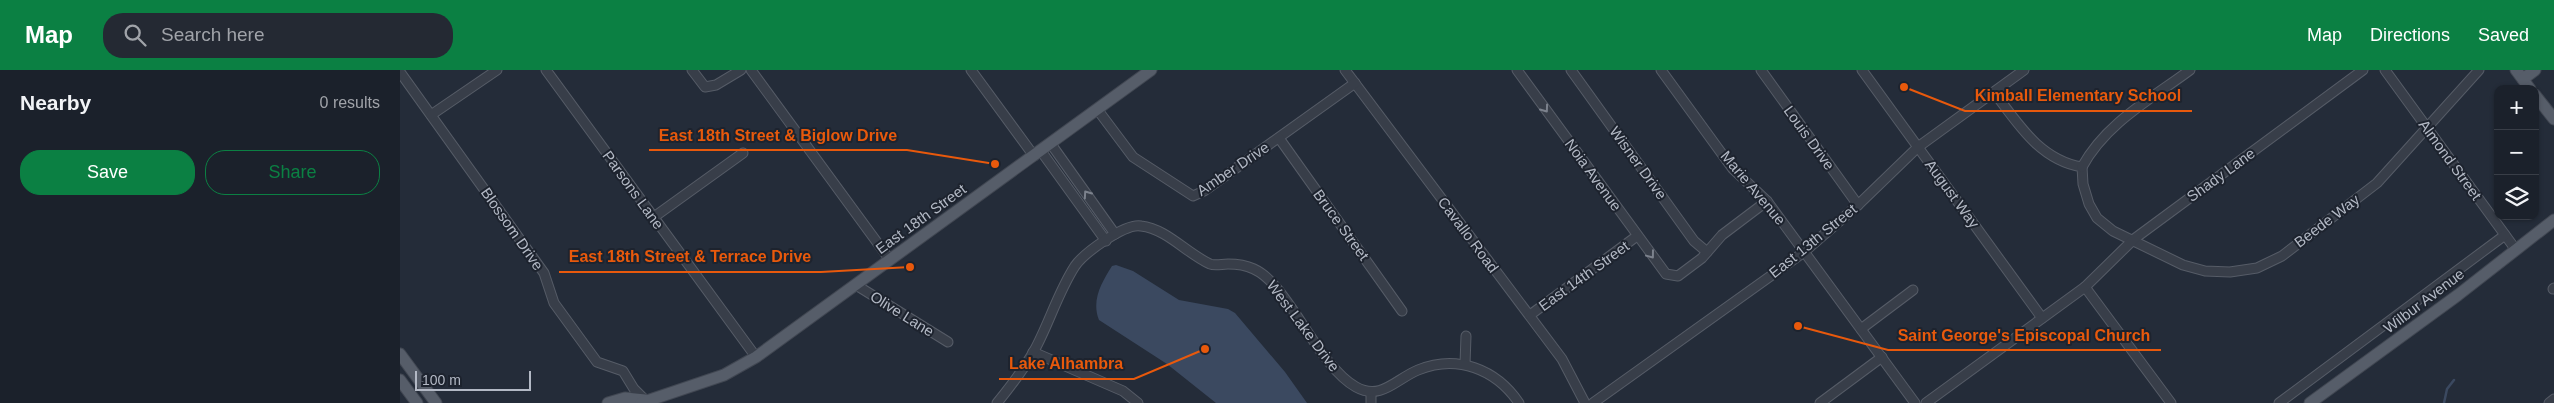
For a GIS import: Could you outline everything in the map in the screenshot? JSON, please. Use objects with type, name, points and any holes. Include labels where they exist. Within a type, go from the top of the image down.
[{"type":"main road","name":"East 18th Street","points":[[608,403],[625,398],[644,402],[724,375],[756,357],[1038,154],[1151,70]]},
{"type":"main road","points":[[2527,85],[2520,74],[2535,70]]},
{"type":"main road","points":[[2539,101],[2554,123]]},
{"type":"main road","name":"Wilbur Avenue","points":[[2310,403],[2554,220]]},
{"type":"main road","points":[[400,354],[436,403]]},
{"type":"main road","points":[[400,380],[417,403]]},
{"type":"street","points":[[431,115],[497,70]]},
{"type":"street","name":"Parsons Lane","points":[[546,70],[756,357]]},
{"type":"street","points":[[692,70],[705,87],[716,85],[740,70]]},
{"type":"street","points":[[751,70],[890,260]]},
{"type":"street","points":[[971,70],[1038,154],[1110,238]]},
{"type":"street","name":"Cavallo Road","points":[[1345,70],[1562,359],[1585,403]]},
{"type":"street","name":"Noia Avenue","points":[[1517,70],[1666,274],[1672,277],[1678,276],[1708,252]]},
{"type":"street","name":"Wisner Drive","points":[[1571,70],[1694,241],[1708,252]]},
{"type":"street","name":"Marie Avenue","points":[[1662,70],[1733,169],[1767,201],[1915,403]]},
{"type":"street","name":"Louis Drive","points":[[1761,70],[1858,205]]},
{"type":"street","name":"August Way","points":[[1862,70],[2042,318]]},
{"type":"street","name":"East 13th Street","points":[[1593,403],[1804,252],[1858,205],[1918,147],[2024,70]]},
{"type":"street","points":[[1994,92],[2039,147],[2070,165],[2082,167],[2101,138],[2120,121],[2190,70]]},
{"type":"street","name":"Shady Lane","points":[[1926,403],[2085,287],[2134,239],[2363,70]]},
{"type":"street","name":"Almond Street","points":[[2385,70],[2516,250]]},
{"type":"street","name":"Beede Way","points":[[2082,167],[2083,184],[2089,204],[2097,218],[2113,231],[2134,239],[2183,265],[2205,271],[2230,272],[2257,268],[2282,256],[2377,183],[2479,70]]},
{"type":"street","name":"Blossom Drive","points":[[400,72],[544,273],[554,303],[597,362],[623,372],[644,402]]},
{"type":"street","name":"Amber Drive","points":[[1097,109],[1134,157],[1193,196],[1204,191],[1355,83]]},
{"type":"street","name":"Bruce Street","points":[[1279,138],[1402,311]]},
{"type":"street","points":[[1051,144],[1110,238]]},
{"type":"street","points":[[654,217],[743,153]]},
{"type":"street","points":[[1708,252],[1722,235],[1767,201]]},
{"type":"street","name":"West Lake Drive","points":[[997,403],[1033,352],[1076,265],[1122,230],[1138,225],[1154,228],[1212,265],[1248,266],[1262,272],[1275,286],[1340,375],[1356,387],[1371,392]]},
{"type":"street","points":[[2278,403],[2505,235]]},
{"type":"street","name":"East 14th Street","points":[[1530,315],[1637,236]]},
{"type":"street","name":"Olive Lane","points":[[856,285],[948,342]]},
{"type":"street","points":[[2085,287],[2171,403]]},
{"type":"street","points":[[1861,329],[1913,290]]},
{"type":"street","points":[[1465,364],[1466,336]]},
{"type":"street","points":[[1033,352],[1123,391],[1138,403]]},
{"type":"street","points":[[1820,403],[1882,357]]},
{"type":"street","points":[[1372,403],[1371,392],[1391,388],[1416,371],[1440,363],[1465,364],[1491,374],[1512,392],[1519,403]]},
{"type":"street","points":[[2549,403],[2554,399]]},
{"type":"water","points":[[1116,265],[1133,271],[1179,300],[1228,309],[1235,313],[1285,372],[1307,403],[1216,403],[1167,364],[1099,320],[1096,305],[1097,298],[1105,278],[1112,266]]},
{"type":"waterway","points":[[2444,403],[2447,389],[2454,380]]},
{"type":"place","name":"Kimball Elementary School","points":[[1904,87]]},
{"type":"place","name":"East 18th Street & Biglow Drive","points":[[995,164]]},
{"type":"place","name":"East 18th Street & Terrace Drive","points":[[910,267]]},
{"type":"place","name":"Saint George's Episcopal Church","points":[[1798,326]]},
{"type":"place","name":"Lake Alhambra","points":[[1205,349]]}]
